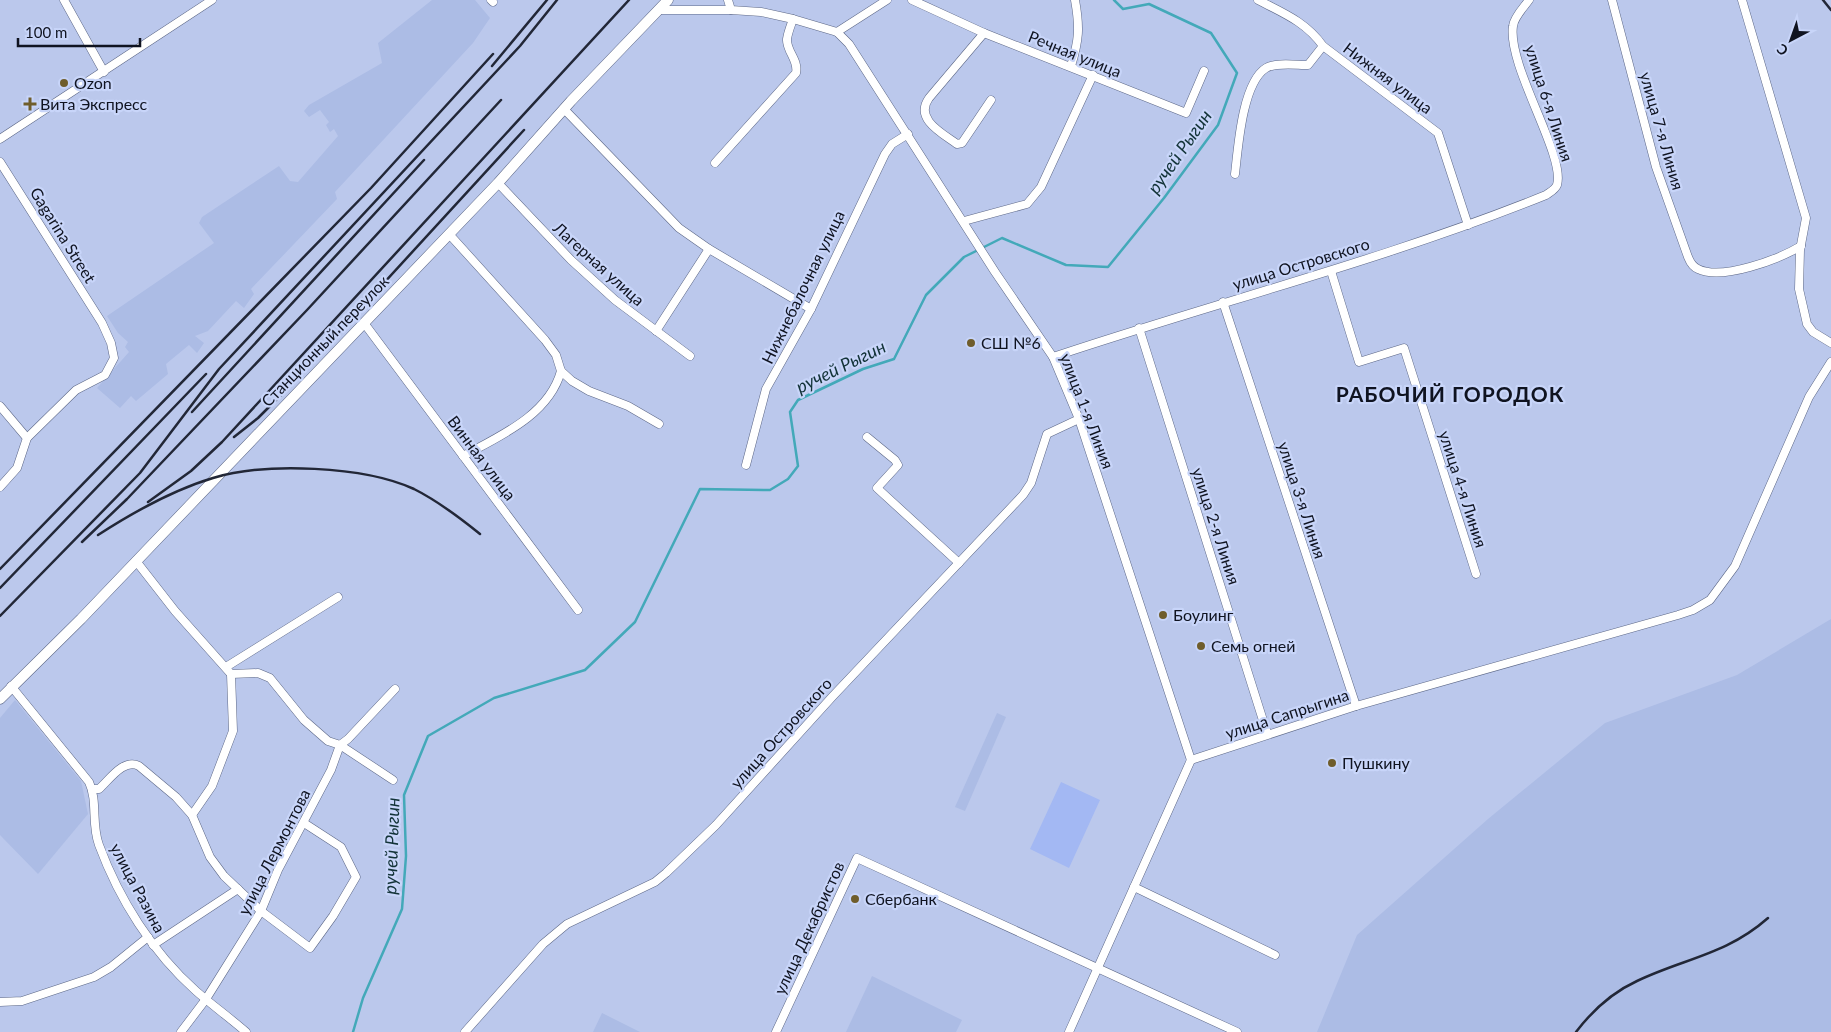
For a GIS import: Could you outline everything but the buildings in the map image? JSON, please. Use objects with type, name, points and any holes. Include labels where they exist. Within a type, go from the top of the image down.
[{"type":"main road","name":"Станционный переулок","points":[[0,699],[136,561],[498,184],[564,109],[668,0]]},
{"type":"street","points":[[64,0],[104,72]]},
{"type":"street","points":[[0,139],[212,0]]},
{"type":"street","points":[[728,0],[731,10]]},
{"type":"street","points":[[659,10],[761,12],[837,32],[887,0]]},
{"type":"street","name":"Речная улица","points":[[912,0],[984,33],[1071,66],[1186,114],[1204,71]]},
{"type":"street","points":[[1071,66],[1079,38],[1080,25],[1075,0]]},
{"type":"street","name":"Нижняя улица","points":[[1258,0],[1302,24],[1314,33],[1323,46],[1438,133],[1468,224]]},
{"type":"street","name":"улица 6-я Линия","points":[[1529,0],[1513,24],[1514,44],[1556,166],[1557,185],[1554,190]]},
{"type":"street","name":"улица 7-я Линия","points":[[1612,0],[1656,167],[1688,257],[1693,266],[1707,272],[1738,269],[1781,257],[1801,246]]},
{"type":"street","points":[[1742,0],[1806,218],[1801,246],[1799,289],[1807,324],[1813,332],[1831,344]]},
{"type":"street","points":[[716,163],[796,73],[796,63],[787,39],[793,19]]},
{"type":"street","name":"улица 1-я Линия","points":[[837,32],[849,44],[1053,357],[1079,419],[1191,760]]},
{"type":"street","points":[[984,33],[926,102],[923,112],[930,122],[958,144],[962,143],[991,100]]},
{"type":"street","name":"Нижняя улица","points":[[1236,174],[1242,118],[1253,85],[1259,75],[1266,68],[1274,66],[1308,64],[1323,46]]},
{"type":"street","points":[[964,221],[1028,204],[1032,200],[1041,187],[1093,75]]},
{"type":"street","points":[[564,109],[680,228],[709,249],[811,310]]},
{"type":"street","name":"Нижнебалочная улица","points":[[746,465],[766,389],[811,310],[885,154],[892,144],[908,134]]},
{"type":"street","name":"Gagarina Street","points":[[0,162],[102,323],[111,343],[114,358],[105,375],[76,390],[27,438]]},
{"type":"street","name":"Лагерная улица","points":[[498,184],[571,260],[615,300],[690,356]]},
{"type":"street","name":"улица Островского","points":[[1053,357],[1222,302],[1331,271],[1468,224],[1546,195],[1554,190]]},
{"type":"street","points":[[449,234],[545,340],[556,355],[561,371],[556,386],[542,404],[512,428],[463,456]]},
{"type":"street","points":[[656,332],[709,249]]},
{"type":"street","name":"улица 4-я Линия","points":[[1331,271],[1359,362],[1404,348],[1476,574]]},
{"type":"street","name":"улица 3-я Линия","points":[[1222,302],[1356,706]]},
{"type":"street","name":"Винная улица","points":[[364,323],[578,610]]},
{"type":"street","name":"улица 2-я Линия","points":[[1139,328],[1267,733]]},
{"type":"street","name":"улица Сапрыгина","points":[[1191,760],[1267,733],[1356,706],[1678,615],[1693,610],[1710,600],[1735,566],[1809,398],[1831,362]]},
{"type":"street","points":[[561,371],[589,391],[622,403],[659,424]]},
{"type":"street","points":[[0,406],[27,438],[17,468],[0,487]]},
{"type":"street","name":"улица Островского","points":[[465,1032],[543,944],[557,931],[581,917],[655,882],[716,825],[832,697],[1028,489],[1047,434],[1079,419]]},
{"type":"street","points":[[867,437],[895,460],[898,465],[877,488],[959,563]]},
{"type":"street","points":[[136,561],[175,611],[232,674],[233,731],[212,786],[192,815]]},
{"type":"street","points":[[226,667],[338,597]]},
{"type":"street","points":[[232,674],[258,673],[270,678],[304,720],[328,741],[340,745],[393,780]]},
{"type":"street","points":[[12,686],[89,782],[92,789],[99,789],[126,764],[133,763],[176,797],[192,815],[210,857],[238,889],[262,911],[310,948],[333,916],[356,877],[341,847],[304,823]]},
{"type":"street","name":"улица Лермонтова","points":[[181,1032],[206,998],[262,911],[278,870],[331,770],[340,745],[348,739],[395,689]]},
{"type":"street","points":[[1069,1032],[1191,760]]},
{"type":"street","name":"улица Разина","points":[[92,789],[94,830],[99,846],[109,869],[153,945],[176,971],[246,1032]]},
{"type":"street","name":"улица Декабристов","points":[[776,1032],[857,858],[1098,968]]},
{"type":"street","points":[[1134,887],[1275,955]]},
{"type":"street","points":[[153,945],[238,889]]},
{"type":"street","points":[[0,1002],[22,1001],[94,977],[111,967],[148,937]]},
{"type":"street","points":[[1098,968],[1237,1032]]},
{"type":"shaded area","points":[[432,0],[475,0],[490,18],[473,43],[335,192],[337,199],[251,289],[254,294],[244,308],[236,301],[208,331],[195,336],[204,343],[197,353],[189,345],[166,364],[168,374],[136,401],[131,396],[120,408],[97,388],[129,352],[125,347],[128,342],[118,333],[107,316],[214,243],[199,223],[202,217],[279,166],[290,181],[298,182],[338,136],[334,129],[330,132],[326,125],[329,122],[320,110],[309,117],[304,111],[309,105],[382,63],[378,43]]},
{"type":"shaded area","points":[[1831,619],[1831,1032],[1317,1032],[1357,935],[1488,819],[1605,723],[1737,675]]},
{"type":"shaded area","points":[[15,700],[81,781],[88,814],[38,874],[0,835],[0,718]]},
{"type":"shaded area","points":[[997,713],[1006,717],[965,811],[955,807]]},
{"type":"shaded area","points":[[1061,782],[1100,800],[1069,868],[1030,849]]},
{"type":"shaded area","points":[[872,976],[962,1020],[956,1032],[846,1032]]},
{"type":"shaded area","points":[[602,1013],[640,1032],[593,1032]]},
{"type":"waterway","name":"ручей Рыгин","points":[[353,1032],[363,998],[402,909],[406,856],[404,795],[428,736],[494,698],[585,670],[635,622],[700,489],[770,490],[788,479],[798,466],[790,412],[798,400],[863,369],[894,359],[926,295],[964,257],[1002,238],[1066,265],[1108,267],[1164,198],[1218,125],[1237,73],[1211,33],[1149,4],[1123,9],[1114,0]]},
{"type":"railway","points":[[492,66],[547,0]]},
{"type":"railway","points":[[0,616],[140,473],[219,369],[520,46],[557,0]]},
{"type":"railway","points":[[148,502],[191,471],[222,442],[629,0]]},
{"type":"railway","points":[[1823,0],[1831,10]]},
{"type":"railway","points":[[0,569],[371,188],[493,54]]},
{"type":"railway","points":[[82,542],[127,499],[307,310],[501,100]]},
{"type":"railway","points":[[234,437],[258,418],[284,392],[524,130]]},
{"type":"railway","points":[[192,412],[424,160]]},
{"type":"railway","points":[[0,588],[206,374]]},
{"type":"railway","points":[[98,535],[153,503],[198,483],[235,473],[287,468],[342,471],[393,481],[414,489],[431,499],[456,515],[480,534]]},
{"type":"railway","points":[[1576,1032],[1604,1003],[1628,985],[1721,948],[1737,940],[1768,918]]},
{"type":"place","name":"Ozon","points":[[64,83]]},
{"type":"place","name":"Вита Экспресс","points":[[30,104]]},
{"type":"place","name":"СШ №6","points":[[971,343]]},
{"type":"place","name":"Боулинг","points":[[1163,615]]},
{"type":"place","name":"Семь огней","points":[[1201,646]]},
{"type":"place","name":"Пушкину","points":[[1332,763]]},
{"type":"place","name":"Сбербанк","points":[[855,899]]},
{"type":"district","name":"РАБОЧИЙ ГОРОДОК","points":[[1450,395]]}]
